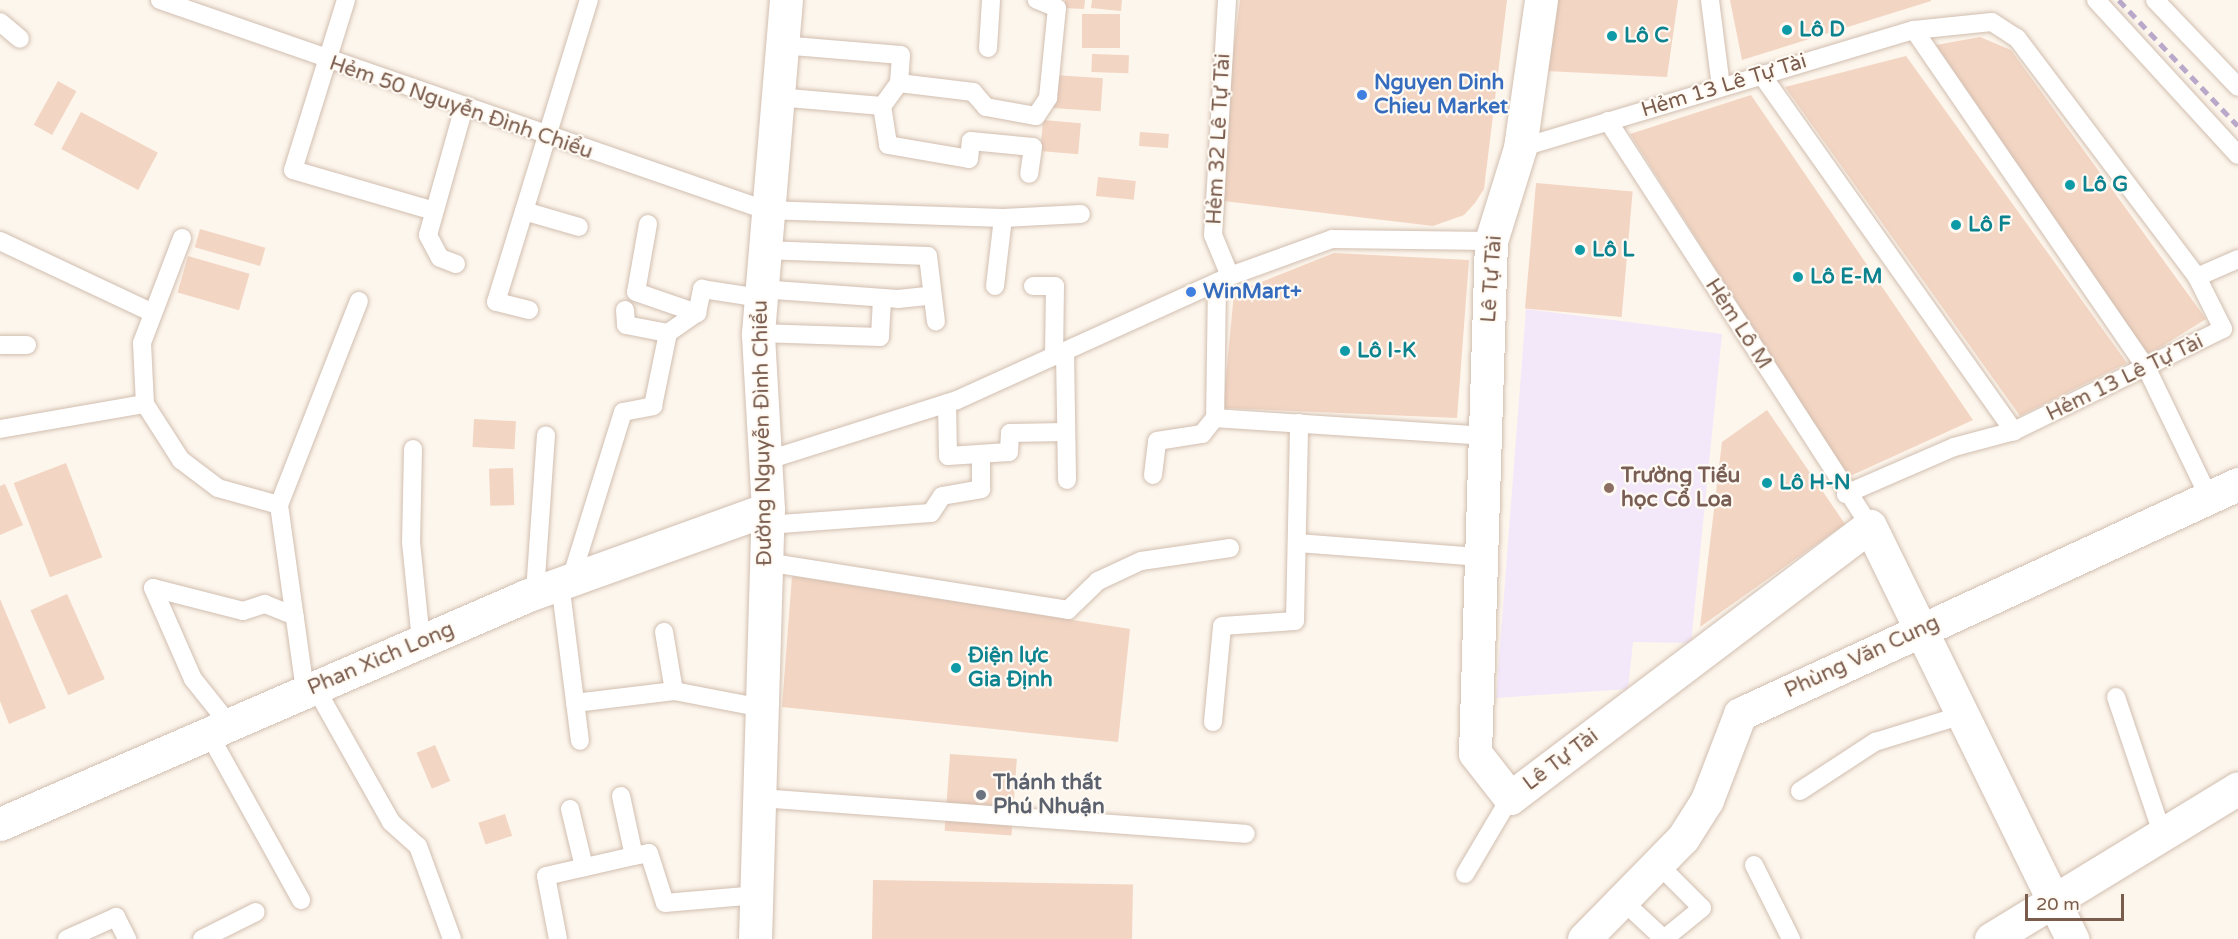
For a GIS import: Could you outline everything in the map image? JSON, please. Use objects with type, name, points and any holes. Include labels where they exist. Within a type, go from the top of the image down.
[{"type":"street","name":"Đường Nguyễn Đình Chiểu","points":[[755,939],[768,517],[768,460],[758,333],[765,210],[786,0]]},
{"type":"street","name":"Lê Tự Tài","points":[[1541,0],[1520,148],[1491,241],[1475,753],[1510,798],[1870,526]]},
{"type":"street","name":"Phùng Văn Cung","points":[[1584,939],[1658,864],[1707,800],[1740,714],[2224,490]]},
{"type":"street","name":"Phan Xich Long","points":[[0,824],[421,641],[556,585],[768,517]]},
{"type":"street","points":[[1870,526],[1923,629],[2051,904],[2072,939]]},
{"type":"street","points":[[1991,939],[2238,788]]},
{"type":"lane","name":"Hẻm 50 Nguyễn Đình Chiểu","points":[[160,0],[326,61],[765,210],[1003,218],[1081,214]]},
{"type":"lane","points":[[346,0],[293,170],[434,211]]},
{"type":"lane","points":[[529,310],[496,302],[588,0]]},
{"type":"lane","points":[[988,48],[991,0]]},
{"type":"lane","points":[[1029,174],[1036,116],[1048,98],[1057,8],[1037,0]]},
{"type":"lane","name":"Hẻm 32 Lê Tự Tài","points":[[1224,279],[1213,235],[1227,0]]},
{"type":"lane","points":[[1710,0],[1721,87]]},
{"type":"lane","points":[[2096,0],[2238,155]]},
{"type":"lane","points":[[2155,0],[2238,87]]},
{"type":"lane","points":[[0,22],[20,39]]},
{"type":"lane","name":"Hẻm 13 Lê Tự Tài","points":[[1520,148],[1914,30],[1992,22],[2017,38],[2197,277],[2223,329],[2014,431],[1954,447],[1846,494]]},
{"type":"lane","points":[[1914,30],[2145,366],[2224,490]]},
{"type":"lane","points":[[781,45],[901,55],[899,82],[882,105],[888,145],[969,159],[971,141],[1033,147]]},
{"type":"lane","points":[[1761,74],[2014,431]]},
{"type":"lane","points":[[899,82],[974,92],[986,107],[1036,116]]},
{"type":"lane","points":[[777,97],[882,105]]},
{"type":"lane","points":[[456,264],[440,258],[428,235],[464,107]]},
{"type":"lane","name":"Hẻm Lô M","points":[[1608,121],[1846,494],[1870,526]]},
{"type":"lane","points":[[524,211],[579,226]]},
{"type":"lane","points":[[995,286],[1003,218]]},
{"type":"lane","points":[[648,224],[636,292],[697,314]]},
{"type":"lane","points":[[182,238],[151,312],[142,344],[145,404],[181,460],[219,488],[279,505]]},
{"type":"lane","points":[[768,460],[947,403],[1224,279],[1332,239],[1491,241]]},
{"type":"lane","points":[[0,241],[151,312]]},
{"type":"lane","points":[[763,250],[928,256],[929,296],[936,322]]},
{"type":"lane","points":[[2197,277],[2238,259]]},
{"type":"lane","points":[[1153,475],[1157,441],[1202,434],[1215,418],[1224,279]]},
{"type":"lane","points":[[1033,286],[1055,286],[1066,432],[1067,480]]},
{"type":"lane","points":[[626,310],[626,325],[668,333],[697,314],[702,290],[882,298],[929,296]]},
{"type":"lane","points":[[758,333],[880,337],[882,298]]},
{"type":"lane","points":[[359,301],[279,505],[295,616],[310,689],[392,822],[418,846],[452,939]]},
{"type":"lane","points":[[556,585],[623,412],[653,406],[668,333]]},
{"type":"lane","points":[[0,345],[27,345]]},
{"type":"lane","points":[[947,403],[948,456],[1009,452],[1010,433],[1066,432]]},
{"type":"lane","points":[[1,423],[145,404]]},
{"type":"lane","points":[[1215,418],[1485,436]]},
{"type":"lane","points":[[1213,722],[1222,626],[1295,621],[1299,423]]},
{"type":"lane","points":[[546,435],[556,585],[580,741]]},
{"type":"lane","points":[[412,449],[411,542],[421,641]]},
{"type":"lane","points":[[768,517],[931,513],[942,496],[981,489],[981,454]]},
{"type":"lane","points":[[1297,543],[1481,557]]},
{"type":"lane","points":[[766,562],[1068,610],[1098,581],[1141,561],[1230,548]]},
{"type":"lane","points":[[295,616],[265,604],[243,611],[153,588],[193,679],[301,900]]},
{"type":"lane","points":[[664,632],[674,691]]},
{"type":"lane","points":[[575,703],[674,691],[762,708]]},
{"type":"lane","points":[[2116,697],[2162,833]]},
{"type":"lane","points":[[1800,790],[1875,742],[1962,715]]},
{"type":"lane","points":[[621,795],[634,856]]},
{"type":"lane","points":[[759,798],[1246,834]]},
{"type":"lane","points":[[1465,874],[1510,798]]},
{"type":"lane","points":[[570,809],[584,867]]},
{"type":"lane","points":[[558,939],[546,876],[584,867],[649,853],[665,903],[757,895]]},
{"type":"lane","points":[[1622,900],[1664,939],[1702,908],[1658,864]]},
{"type":"lane","points":[[1754,866],[1791,939]]},
{"type":"lane","points":[[202,939],[256,912]]},
{"type":"lane","points":[[67,939],[116,917],[127,939]]},
{"type":"shaded area","name":"Trường Tiểu học Cổ Loa","points":[[1526,309],[1722,334],[1691,643],[1633,642],[1628,689],[1496,698]]},
{"type":"building","points":[[1065,0],[1085,0],[1084,9],[1064,8]]},
{"type":"building","points":[[1092,0],[1122,0],[1121,11],[1091,8]]},
{"type":"building","name":"Nguyen Dinh Chieu Market","points":[[1240,0],[1507,0],[1484,189],[1475,203],[1464,215],[1433,226],[1215,200]]},
{"type":"building","name":"Lô C","points":[[1555,0],[1678,0],[1667,77],[1546,71]]},
{"type":"building","name":"Lô D","points":[[1730,0],[1931,0],[1931,1],[1742,60]]},
{"type":"building","points":[[1082,14],[1120,14],[1120,48],[1082,48]]},
{"type":"building","name":"Lô G","points":[[1980,37],[2011,50],[2206,319],[2148,355],[1936,45]]},
{"type":"building","points":[[1092,54],[1129,55],[1128,73],[1091,72]]},
{"type":"building","name":"Lô F","points":[[1906,56],[2127,363],[2020,416],[1785,87]]},
{"type":"building","points":[[1055,75],[1103,78],[1101,111],[1053,108]]},
{"type":"building","points":[[58,81],[76,91],[52,135],[34,125]]},
{"type":"building","name":"Lô E-M","points":[[1751,95],[1973,420],[1848,477],[1630,134]]},
{"type":"building","points":[[81,112],[158,153],[138,190],[61,149]]},
{"type":"building","points":[[1043,120],[1081,123],[1078,154],[1040,151]]},
{"type":"building","points":[[1140,132],[1169,134],[1168,148],[1139,146]]},
{"type":"building","points":[[1098,177],[1136,181],[1134,200],[1096,196]]},
{"type":"building","name":"Lô L","points":[[1536,183],[1633,191],[1622,317],[1525,309]]},
{"type":"building","points":[[200,229],[265,248],[260,266],[195,247]]},
{"type":"building","name":"Lô I-K","points":[[1334,253],[1469,260],[1457,418],[1223,408],[1234,293]]},
{"type":"building","points":[[188,256],[250,274],[239,310],[178,293]]},
{"type":"building","name":"Lô H-N","points":[[1767,410],[1845,524],[1700,627],[1722,442]]},
{"type":"building","points":[[474,419],[516,421],[514,449],[473,447]]},
{"type":"building","points":[[66,463],[102,557],[50,577],[14,483]]},
{"type":"building","points":[[513,468],[514,505],[490,506],[489,469]]},
{"type":"building","points":[[5,484],[23,525],[0,535],[0,486]]},
{"type":"building","name":"Điện lực Gia Định","points":[[792,576],[1130,629],[1118,742],[782,707]]},
{"type":"building","points":[[67,594],[105,679],[68,695],[30,610]]},
{"type":"building","points":[[0,599],[46,708],[9,724],[0,701]]},
{"type":"building","points":[[435,745],[450,781],[432,789],[417,753]]},
{"type":"building","name":"Thánh thất Phú Nhuận","points":[[950,754],[1017,759],[1011,835],[945,831]]},
{"type":"building","points":[[505,814],[512,836],[485,845],[478,823]]},
{"type":"building","points":[[873,880],[1133,885],[1132,939],[872,939]]},
{"type":"railway","points":[[2119,0],[2238,126]]},
{"type":"place","name":"Lô D","points":[[1787,30]]},
{"type":"place","name":"Lô C","points":[[1612,36]]},
{"type":"place","name":"Nguyen Dinh Chieu Market","points":[[1362,95]]},
{"type":"place","name":"Lô G","points":[[2070,185]]},
{"type":"place","name":"Lô F","points":[[1956,225]]},
{"type":"place","name":"Lô L","points":[[1580,250]]},
{"type":"place","name":"Lô E-M","points":[[1798,277]]},
{"type":"place","name":"WinMart+","points":[[1191,292]]},
{"type":"place","name":"Lô I-K","points":[[1345,351]]},
{"type":"place","name":"Lô H-N","points":[[1767,483]]},
{"type":"place","name":"Trường Tiểu học Cổ Loa","points":[[1609,488]]},
{"type":"place","name":"Điện lực Gia Định","points":[[956,668]]},
{"type":"place","name":"Thánh thất Phú Nhuận","points":[[981,795]]}]
